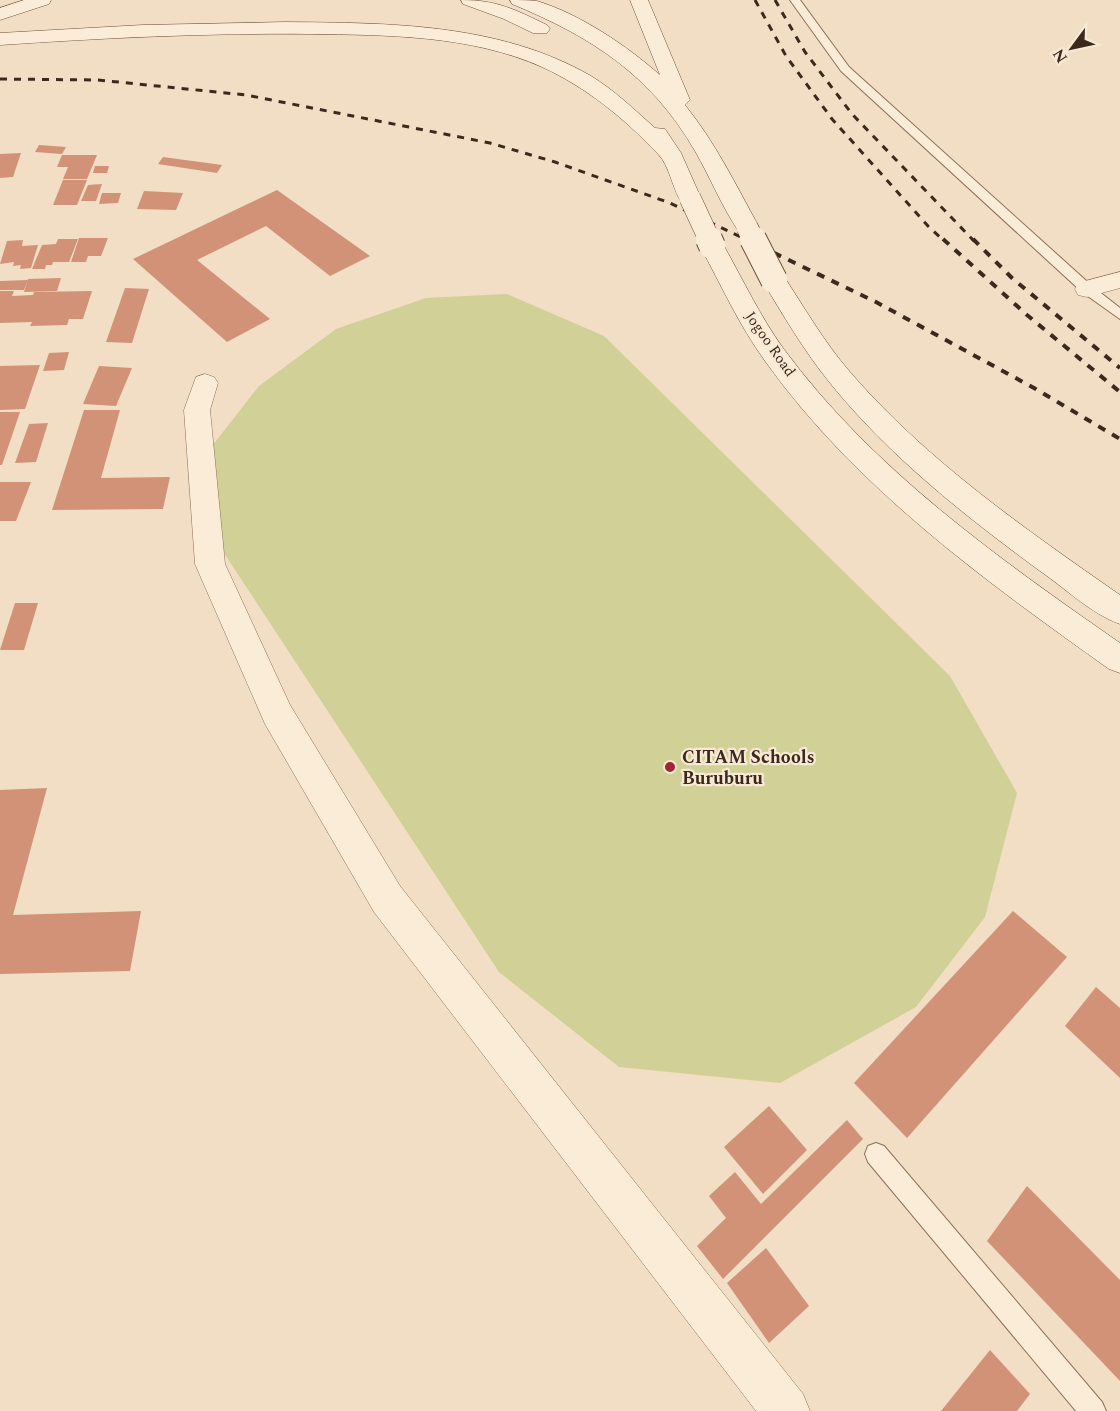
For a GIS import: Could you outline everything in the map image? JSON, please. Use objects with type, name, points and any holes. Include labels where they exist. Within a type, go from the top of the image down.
[{"type":"main road","points":[[0,14],[42,0]]},
{"type":"main road","points":[[470,0],[511,15],[565,42]]},
{"type":"main road","points":[[519,0],[586,31],[626,59],[652,80],[692,129]]},
{"type":"main road","points":[[639,0],[692,129],[774,280],[839,377],[883,423],[938,474],[1010,533],[1120,611]]},
{"type":"main road","points":[[0,39],[221,28],[401,30],[442,34],[504,48],[584,80],[670,153]]},
{"type":"main road","name":"Jogoo Road","points":[[606,73],[644,115],[670,153],[712,246],[750,318],[776,357],[819,411],[848,441],[944,527],[1054,613],[1120,660]]},
{"type":"main road","points":[[1087,289],[1120,280]]},
{"type":"main road","points":[[205,383],[197,410],[210,564],[277,714],[387,899],[786,1411]]},
{"type":"lane","points":[[795,0],[845,69],[1087,289],[1120,315]]},
{"type":"lane","points":[[876,1154],[1093,1411]]},
{"type":"green space","points":[[507,294],[604,336],[950,676],[1017,793],[985,917],[916,1007],[780,1083],[619,1067],[499,972],[220,547],[205,455],[259,386],[336,329],[426,298]]},
{"type":"building","points":[[39,145],[66,147],[62,154],[35,152]]},
{"type":"building","points":[[21,153],[13,177],[0,178],[0,154]]},
{"type":"building","points":[[62,155],[97,155],[87,179],[63,179],[68,167],[57,167]]},
{"type":"building","points":[[163,157],[222,165],[217,173],[158,164]]},
{"type":"building","points":[[95,166],[109,166],[107,173],[93,173]]},
{"type":"building","points":[[63,180],[87,180],[77,205],[53,205]]},
{"type":"building","points":[[102,184],[96,201],[81,201],[88,185]]},
{"type":"building","points":[[277,190],[370,256],[330,276],[266,226],[197,260],[270,319],[227,342],[133,259]]},
{"type":"building","points":[[144,191],[183,193],[176,210],[137,209]]},
{"type":"building","points":[[102,193],[121,193],[118,203],[99,204]]},
{"type":"building","points":[[79,238],[108,238],[101,256],[88,256],[86,262],[71,262]]},
{"type":"building","points":[[58,239],[78,239],[69,262],[53,262],[52,265],[46,265],[45,269],[32,269],[42,245],[56,244]]},
{"type":"building","points":[[23,240],[22,246],[38,245],[31,268],[20,269],[21,265],[13,266],[14,262],[0,264],[7,241]]},
{"type":"building","points":[[61,278],[57,291],[24,292],[28,279]]},
{"type":"building","points":[[28,280],[24,290],[0,290],[0,281]]},
{"type":"building","points":[[125,288],[149,289],[132,343],[106,342]]},
{"type":"building","points":[[0,291],[14,291],[12,296],[33,295],[34,292],[92,291],[83,319],[69,319],[67,325],[30,326],[32,322],[0,323]]},
{"type":"building","points":[[69,352],[64,370],[43,371],[49,353]]},
{"type":"building","points":[[40,365],[25,409],[0,410],[0,366]]},
{"type":"building","points":[[99,366],[132,368],[116,406],[83,404]]},
{"type":"building","points":[[84,410],[120,410],[101,478],[170,477],[163,509],[52,510]]},
{"type":"building","points":[[0,412],[20,412],[2,465],[0,465]]},
{"type":"building","points":[[48,423],[36,462],[15,463],[29,424]]},
{"type":"building","points":[[0,482],[31,482],[16,521],[0,521]]},
{"type":"building","points":[[15,603],[38,603],[24,650],[0,650]]},
{"type":"building","points":[[47,788],[13,915],[141,911],[130,971],[0,974],[0,790]]},
{"type":"building","points":[[1013,911],[1067,957],[907,1138],[854,1083]]},
{"type":"building","points":[[1096,987],[1120,1008],[1120,1078],[1065,1026]]},
{"type":"building","points":[[769,1106],[807,1150],[763,1194],[724,1147]]},
{"type":"building","points":[[847,1120],[863,1139],[723,1279],[697,1246],[726,1218],[709,1196],[735,1172],[761,1204]]},
{"type":"building","points":[[1027,1186],[1120,1280],[1120,1381],[987,1241]]},
{"type":"building","points":[[766,1248],[809,1306],[769,1343],[727,1283]]},
{"type":"building","points":[[990,1350],[1030,1394],[1017,1411],[941,1411]]},
{"type":"railway","points":[[755,0],[786,56],[832,119],[944,241]]},
{"type":"railway","points":[[775,0],[805,52],[852,114],[974,241]]},
{"type":"railway","points":[[0,79],[98,80],[246,95],[490,143],[555,162],[670,203],[749,241]]},
{"type":"railway","points":[[745,239],[876,302],[1034,388],[1120,439]]},
{"type":"railway","points":[[943,239],[1027,315],[1120,392]]},
{"type":"railway","points":[[973,239],[1012,278],[1120,368]]},
{"type":"place","name":"CITAM Schools Buruburu","points":[[670,767]]}]
